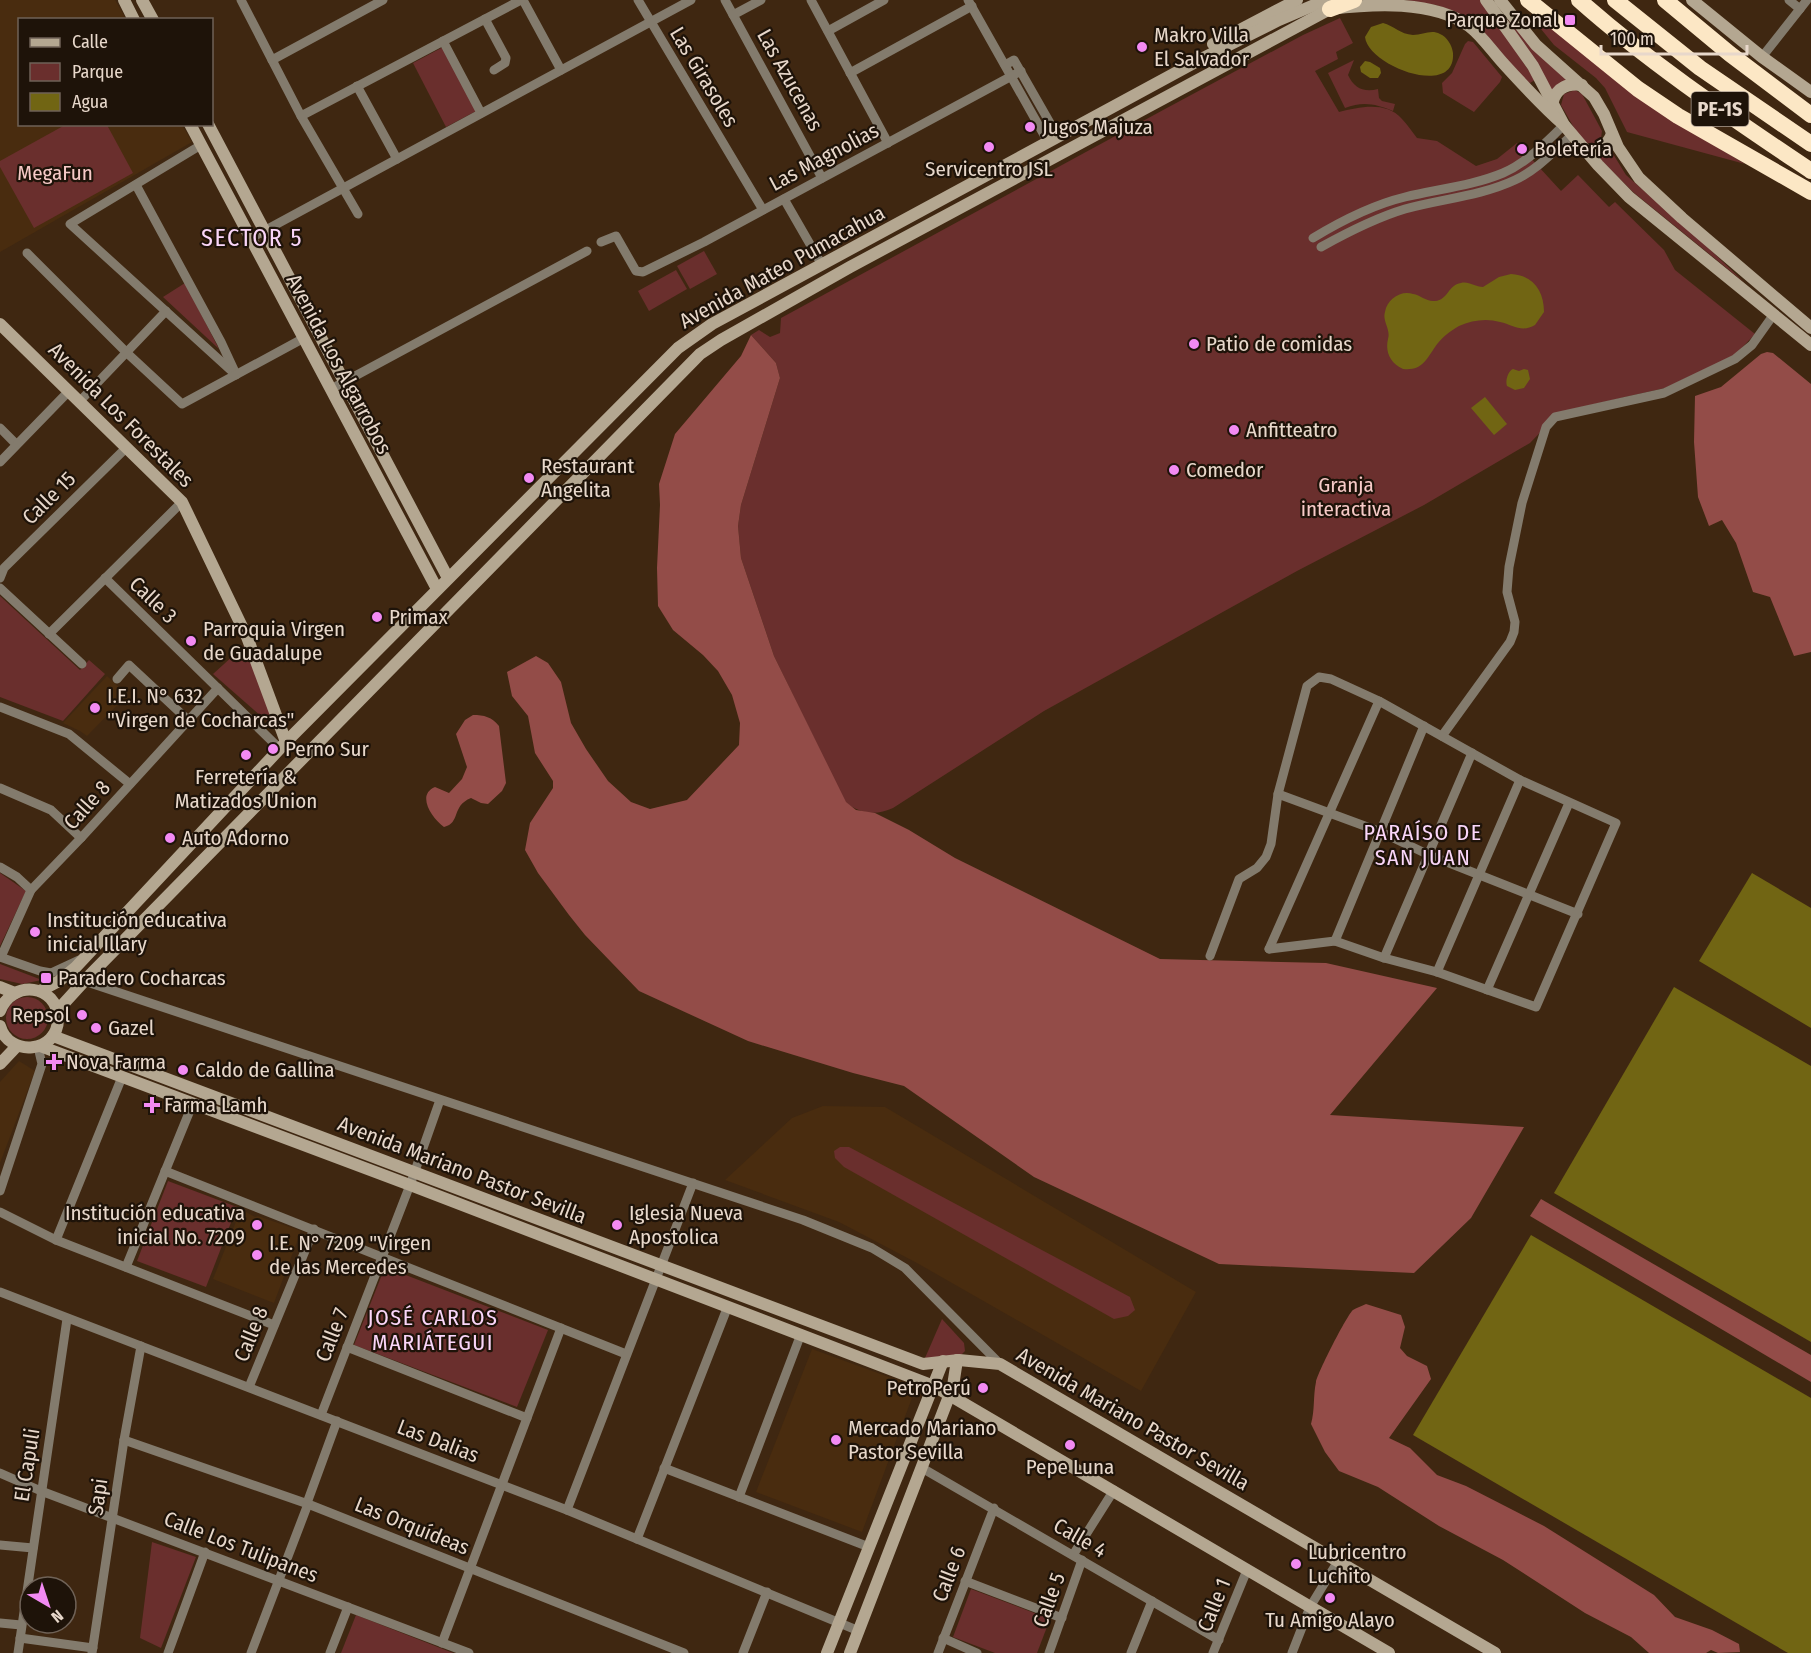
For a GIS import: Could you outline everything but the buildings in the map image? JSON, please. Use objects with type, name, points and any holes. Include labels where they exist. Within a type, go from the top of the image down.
[{"type":"highway","points":[[1328,4],[1354,0]]},
{"type":"highway","points":[[1528,0],[1638,89],[1678,116],[1811,192]]},
{"type":"highway","name":"PE-1S","points":[[1579,0],[1666,72],[1811,171]]},
{"type":"highway","name":"PE-1S","points":[[1615,0],[1700,68],[1811,144]]},
{"type":"highway","points":[[1665,0],[1730,54],[1811,115]]},
{"type":"main road","points":[[124,0],[133,18]]},
{"type":"main road","points":[[1119,103],[1144,81],[1297,0]]},
{"type":"main road","points":[[1486,0],[1533,66],[1568,130]]},
{"type":"main road","points":[[1500,0],[1530,39],[1582,85],[1599,104],[1624,157],[1639,178],[1682,218],[1811,328]]},
{"type":"main road","points":[[1692,0],[1762,57],[1811,92]]},
{"type":"main road","points":[[145,1],[152,18]]},
{"type":"main road","points":[[1328,4],[1417,6],[1451,16],[1468,25],[1629,197],[1811,345]]},
{"type":"main road","name":"Avenida Mateo Pumacahua","points":[[40,991],[68,974],[87,956],[283,745],[678,348],[712,324],[1231,43],[1279,20],[1328,4]]},
{"type":"main road","name":"Avenida Mateo Pumacahua","points":[[57,1011],[700,354],[850,267],[1328,4]]},
{"type":"main road","points":[[1553,101],[1561,88],[1570,84],[1582,85]]},
{"type":"main road","name":"Avenida Los Algarrobos","points":[[191,126],[437,589]]},
{"type":"main road","name":"Avenida Los Algarrobos","points":[[209,126],[448,578]]},
{"type":"main road","points":[[1585,151],[1602,147],[1612,134]]},
{"type":"main road","name":"Avenida Los Forestales","points":[[0,324],[182,502],[247,637],[283,745]]},
{"type":"main road","points":[[0,987],[15,993]]},
{"type":"main road","points":[[0,1011],[8,998],[15,993],[23,990],[40,991],[53,1003],[57,1011],[57,1028],[53,1036],[39,1046]]},
{"type":"main road","name":"Avenida Mariano Pastor Sevilla","points":[[53,1036],[414,1172],[658,1273],[728,1306],[934,1386],[1389,1653]]},
{"type":"main road","points":[[0,1064],[4,1038]]},
{"type":"main road","name":"Avenida Mariano Pastor Sevilla","points":[[4,1038],[24,1048],[39,1046],[410,1185],[923,1364],[957,1360],[1000,1364],[1496,1653]]},
{"type":"main road","points":[[850,1653],[950,1395],[957,1360]]},
{"type":"main road","points":[[827,1653],[943,1361]]},
{"type":"main road","points":[[923,1412],[941,1418]]},
{"type":"street","points":[[241,0],[301,116],[358,214]]},
{"type":"street","points":[[272,60],[383,0]]},
{"type":"street","points":[[301,116],[522,0],[561,70]]},
{"type":"street","name":"Las Girasoles","points":[[638,0],[763,210]]},
{"type":"street","points":[[251,238],[691,0]]},
{"type":"street","name":"Las Azucenas","points":[[725,0],[822,178]]},
{"type":"street","points":[[733,15],[762,0]]},
{"type":"street","points":[[812,0],[888,143]]},
{"type":"street","points":[[828,31],[884,0]]},
{"type":"street","points":[[1789,0],[1800,9]]},
{"type":"street","points":[[1762,57],[1807,0]]},
{"type":"street","points":[[850,73],[970,3],[1010,62],[1053,139]]},
{"type":"street","points":[[485,19],[506,58],[505,63],[494,70]]},
{"type":"street","points":[[443,41],[481,113]]},
{"type":"street","name":"Las Magnolias","points":[[601,242],[616,236],[636,271],[643,272],[1016,74]]},
{"type":"street","points":[[357,86],[397,159]]},
{"type":"street","points":[[1312,238],[1357,214],[1387,203],[1482,180],[1504,172],[1529,158],[1568,130]]},
{"type":"street","points":[[1321,247],[1361,226],[1403,210],[1514,181],[1533,170],[1568,130]]},
{"type":"street","points":[[201,145],[70,224],[236,375]]},
{"type":"street","points":[[136,184],[221,342],[236,375]]},
{"type":"street","points":[[784,199],[822,265]]},
{"type":"street","points":[[331,389],[587,251]]},
{"type":"street","points":[[27,253],[127,353],[182,404],[304,338]]},
{"type":"street","points":[[80,401],[166,311]]},
{"type":"street","points":[[1442,736],[1510,642],[1514,632],[1515,622],[1507,592],[1509,567],[1522,502],[1545,427],[1555,417],[1664,393],[1735,359],[1745,352],[1774,314]]},
{"type":"street","points":[[0,462],[69,391]]},
{"type":"street","points":[[0,428],[16,444]]},
{"type":"street","name":"Calle 15","points":[[0,578],[4,568],[127,447]]},
{"type":"street","points":[[49,634],[182,502]]},
{"type":"street","name":"Calle 3","points":[[105,578],[218,688],[283,745]]},
{"type":"street","points":[[0,588],[82,664]]},
{"type":"street","points":[[117,679],[129,665],[188,720]]},
{"type":"street","points":[[1210,956],[1239,879],[1257,868],[1266,857],[1271,844],[1278,794],[1307,686],[1319,677],[1330,679],[1379,701],[1520,780],[1616,823],[1536,1007],[1437,972],[1384,958],[1335,941],[1269,949],[1379,701]]},
{"type":"street","name":"Calle 8","points":[[1,957],[31,890],[218,688]]},
{"type":"street","points":[[0,707],[69,734],[130,784]]},
{"type":"street","points":[[1335,941],[1424,726]]},
{"type":"street","points":[[1384,958],[1472,753]]},
{"type":"street","points":[[1437,972],[1520,780]]},
{"type":"street","points":[[0,788],[51,810],[81,838]]},
{"type":"street","points":[[1278,794],[1381,832],[1429,855],[1578,914]]},
{"type":"street","points":[[1487,990],[1569,803]]},
{"type":"street","points":[[0,867],[17,877],[31,890]]},
{"type":"street","points":[[1,957],[40,972],[51,973],[87,956]]},
{"type":"street","points":[[84,981],[803,1220],[872,1248],[905,1268],[1000,1364]]},
{"type":"street","points":[[0,1191],[42,1064],[39,1046]]},
{"type":"street","points":[[56,1240],[122,1077]]},
{"type":"street","name":"Calle 7","points":[[321,1415],[410,1185],[440,1100]]},
{"type":"street","points":[[126,1267],[193,1103]]},
{"type":"street","points":[[165,1171],[626,1354]]},
{"type":"street","points":[[567,1510],[693,1183]]},
{"type":"street","points":[[0,1212],[56,1240],[274,1325]]},
{"type":"street","name":"Calle 8","points":[[249,1387],[314,1229]]},
{"type":"street","name":"Las Dalias","points":[[0,1292],[567,1510],[859,1631]]},
{"type":"street","points":[[637,1539],[728,1306]]},
{"type":"street","name":"El Capuli","points":[[29,1575],[67,1319]]},
{"type":"street","points":[[442,1643],[561,1328]]},
{"type":"street","points":[[739,1497],[801,1334]]},
{"type":"street","name":"Sapi","points":[[93,1651],[124,1440],[141,1346]]},
{"type":"street","points":[[347,1347],[527,1418]]},
{"type":"street","points":[[251,1653],[337,1421]]},
{"type":"street","name":"Las Orquídeas","points":[[124,1440],[308,1504],[684,1653]]},
{"type":"street","points":[[664,1468],[869,1547]]},
{"type":"street","name":"Calle 4","points":[[922,1468],[1219,1640]]},
{"type":"street","name":"Calle Los Tulipanes","points":[[0,1473],[41,1491],[469,1653]]},
{"type":"street","points":[[1073,1555],[1114,1490]]},
{"type":"street","name":"Calle 6","points":[[938,1653],[994,1509]]},
{"type":"street","points":[[0,1545],[33,1548]]},
{"type":"street","points":[[168,1653],[205,1552]]},
{"type":"street","name":"Calle 5","points":[[1049,1653],[1082,1560]]},
{"type":"street","points":[[1292,1653],[1310,1607],[1338,1561]]},
{"type":"street","name":"Calle 1","points":[[1213,1653],[1247,1570]]},
{"type":"street","points":[[965,1581],[1062,1618]]},
{"type":"street","points":[[743,1653],[767,1592]]},
{"type":"street","points":[[1131,1653],[1152,1601]]},
{"type":"street","points":[[330,1653],[348,1607]]},
{"type":"street","points":[[0,1623],[18,1625]]},
{"type":"street","name":"El Capuli","points":[[18,1653],[20,1635]]},
{"type":"street","points":[[20,1638],[93,1651]]},
{"type":"street","points":[[943,1638],[977,1653]]},
{"type":"shaded area","points":[[0,0],[115,0],[125,18],[18,18],[18,126],[183,126],[192,142],[0,252]]},
{"type":"shaded area","points":[[751,335],[776,363],[780,378],[741,505],[738,526],[741,558],[774,656],[846,802],[856,810],[875,813],[909,830],[955,858],[1160,959],[1326,963],[1437,988],[1330,1115],[1524,1127],[1471,1218],[1414,1273],[1219,1264],[1034,1177],[904,1086],[748,1041],[639,991],[585,935],[538,873],[525,850],[530,823],[553,788],[553,781],[535,753],[528,716],[512,696],[507,672],[536,656],[548,663],[561,682],[571,723],[608,781],[631,802],[650,809],[687,800],[739,745],[740,723],[732,695],[718,671],[673,630],[658,606],[659,484],[675,434],[741,356]]},
{"type":"shaded area","points":[[1773,353],[1811,384],[1811,652],[1794,656],[1770,597],[1753,592],[1736,543],[1722,520],[1709,526],[1698,497],[1694,442],[1695,396],[1721,387],[1761,354]]},
{"type":"shaded area","name":"I.E.I. N° 632 \"Virgen de Cocharcas\"","points":[[107,676],[127,695],[87,736],[63,723]]},
{"type":"shaded area","points":[[473,715],[487,717],[499,726],[506,783],[502,791],[488,804],[471,798],[465,801],[453,822],[444,827],[428,807],[427,795],[435,787],[449,793],[462,779],[467,767],[456,734],[465,720]]},
{"type":"shaded area","points":[[19,1061],[35,1071],[0,1163],[0,1082]]},
{"type":"shaded area","points":[[823,1106],[885,1107],[1196,1292],[1141,1391],[917,1263],[839,1222],[725,1180],[792,1118]]},
{"type":"shaded area","points":[[1541,1199],[1811,1355],[1811,1382],[1530,1216]]},
{"type":"shaded area","name":"I.E. N° 7209 \"Virgen de las Mercedes","points":[[241,1209],[255,1217],[258,1216],[301,1231],[274,1303],[213,1279]]},
{"type":"shaded area","points":[[1366,1304],[1401,1315],[1405,1327],[1400,1348],[1407,1356],[1427,1366],[1431,1379],[1389,1438],[1410,1448],[1437,1475],[1466,1486],[1544,1526],[1654,1595],[1675,1617],[1712,1630],[1739,1644],[1740,1652],[1718,1653],[1711,1650],[1706,1653],[1649,1653],[1631,1637],[1585,1613],[1503,1560],[1439,1526],[1378,1487],[1339,1471],[1325,1452],[1311,1424],[1315,1387],[1322,1367],[1345,1322],[1353,1310]]},
{"type":"shaded area","name":"Mercado Mariano Pastor Sevilla","points":[[812,1349],[916,1387],[862,1532],[756,1492]]},
{"type":"green space","points":[[1405,0],[1482,0],[1535,80],[1530,83],[1526,81],[1456,12],[1436,5]]},
{"type":"green space","points":[[1530,8],[1688,129],[1745,164],[1627,132],[1605,88],[1596,78],[1554,45],[1541,29]]},
{"type":"green space","points":[[1497,9],[1568,79],[1551,93]]},
{"type":"green space","name":"Granja interactiva","points":[[1340,18],[1353,43],[1336,52],[1338,59],[1315,71],[1339,112],[1372,107],[1396,113],[1417,138],[1437,141],[1476,166],[1497,159],[1517,143],[1561,191],[1578,175],[1609,207],[1615,202],[1664,250],[1675,270],[1755,334],[1735,355],[1665,388],[1560,412],[1530,443],[1424,505],[1297,571],[1044,711],[893,808],[874,813],[851,806],[845,802],[774,656],[741,558],[738,526],[741,505],[780,378],[776,363],[751,335],[759,330],[770,337],[780,333],[781,318],[1165,109],[1303,35]]},
{"type":"green space","points":[[1468,41],[1473,42],[1502,77],[1474,112],[1443,93],[1442,83],[1452,73]]},
{"type":"green space","points":[[445,46],[478,110],[446,127],[413,63]]},
{"type":"green space","points":[[1354,60],[1348,75],[1353,83],[1364,90],[1378,89],[1379,98],[1382,101],[1395,104],[1393,111],[1369,104],[1345,108],[1328,73]]},
{"type":"green space","points":[[1575,90],[1582,94],[1602,131],[1601,138],[1596,143],[1585,143],[1561,105],[1564,94]]},
{"type":"green space","name":"MegaFun","points":[[63,126],[108,126],[133,173],[34,228],[0,167],[0,161]]},
{"type":"green space","points":[[1610,149],[1626,175],[1697,237],[1745,283],[1633,192],[1598,157]]},
{"type":"green space","points":[[704,251],[717,274],[690,289],[677,266]]},
{"type":"green space","points":[[676,270],[687,289],[649,311],[638,291]]},
{"type":"green space","points":[[185,283],[219,349],[163,297]]},
{"type":"green space","points":[[0,596],[80,670],[89,660],[105,674],[63,721],[0,697]]},
{"type":"green space","points":[[245,645],[272,718],[269,723],[213,674]]},
{"type":"green space","points":[[0,873],[26,891],[0,946]]},
{"type":"green space","points":[[0,964],[42,980],[22,984],[0,979]]},
{"type":"green space","points":[[27,997],[35,998],[42,1003],[47,1010],[47,1026],[42,1033],[35,1038],[27,1039],[19,1038],[12,1033],[7,1026],[6,1018],[7,1010],[12,1003],[19,998]]},
{"type":"green space","points":[[840,1147],[849,1147],[1130,1297],[1135,1310],[1128,1316],[1114,1319],[844,1167],[835,1158],[834,1151]]},
{"type":"green space","points":[[168,1181],[237,1207],[206,1287],[137,1261]]},
{"type":"green space","points":[[385,1267],[548,1330],[517,1407],[354,1345]]},
{"type":"green space","points":[[942,1319],[964,1343],[965,1351],[961,1355],[925,1358]]},
{"type":"green space","points":[[152,1542],[196,1557],[161,1648],[140,1638]]},
{"type":"green space","points":[[971,1589],[1050,1619],[1037,1653],[995,1653],[953,1637]]},
{"type":"green space","points":[[356,1615],[453,1653],[341,1653]]},
{"type":"water","points":[[1383,23],[1408,34],[1433,32],[1443,35],[1449,42],[1453,53],[1450,67],[1441,74],[1427,76],[1395,67],[1380,58],[1370,48],[1365,37],[1371,27]]},
{"type":"water","points":[[1365,61],[1380,68],[1381,73],[1378,78],[1370,78],[1361,72],[1360,67]]},
{"type":"water","points":[[1511,274],[1531,281],[1542,297],[1544,312],[1535,325],[1518,328],[1490,320],[1469,322],[1446,335],[1426,360],[1415,368],[1403,369],[1392,360],[1387,348],[1389,335],[1384,315],[1386,307],[1395,297],[1408,293],[1435,301],[1443,298],[1457,284],[1467,283],[1483,287],[1499,277]]},
{"type":"water","points":[[1513,369],[1528,370],[1530,379],[1524,388],[1515,390],[1507,386],[1507,376]]},
{"type":"water","points":[[1485,397],[1507,424],[1494,435],[1471,408]]},
{"type":"water","points":[[1752,873],[1811,908],[1811,1028],[1699,961]]},
{"type":"water","points":[[1674,987],[1811,1066],[1811,1342],[1554,1193]]},
{"type":"water","points":[[1531,1235],[1811,1398],[1811,1653],[1788,1653],[1413,1435]]},
{"type":"place","name":"Parque Zonal","points":[[1570,20]]},
{"type":"place","name":"Makro Villa El Salvador","points":[[1142,47]]},
{"type":"place","name":"Jugos Majuza","points":[[1030,127]]},
{"type":"place","name":"Servicentro JSL","points":[[989,147]]},
{"type":"place","name":"Boletería","points":[[1522,149]]},
{"type":"place","name":"Patio de comidas","points":[[1194,344]]},
{"type":"place","name":"Anfitteatro","points":[[1234,430]]},
{"type":"place","name":"Comedor","points":[[1174,470]]},
{"type":"place","name":"Restaurant Angelita","points":[[529,478]]},
{"type":"place","name":"Primax","points":[[377,617]]},
{"type":"place","name":"Parroquia Virgen de Guadalupe","points":[[191,641]]},
{"type":"place","name":"I.E.I. N° 632 \"Virgen de Cocharcas\"","points":[[95,708]]},
{"type":"place","name":"Perno Sur","points":[[273,749]]},
{"type":"place","name":"Ferretería & Matizados Union","points":[[246,755]]},
{"type":"place","name":"Auto Adorno","points":[[170,838]]},
{"type":"place","name":"Institución educativa inicial Illary","points":[[35,932]]},
{"type":"place","name":"Paradero Cocharcas","points":[[46,978]]},
{"type":"place","name":"Repsol","points":[[82,1015]]},
{"type":"place","name":"Gazel","points":[[96,1028]]},
{"type":"place","name":"Nova Farma","points":[[54,1062]]},
{"type":"place","name":"Caldo de Gallina","points":[[183,1070]]},
{"type":"place","name":"Farma Lamh","points":[[152,1105]]},
{"type":"place","name":"Institución educativa inicial No. 7209","points":[[257,1225]]},
{"type":"place","name":"Iglesia Nueva Apostolica","points":[[617,1225]]},
{"type":"place","name":"I.E. N° 7209 \"Virgen de las Mercedes","points":[[257,1255]]},
{"type":"place","name":"PetroPerú","points":[[983,1388]]},
{"type":"place","name":"Mercado Mariano Pastor Sevilla","points":[[836,1440]]},
{"type":"place","name":"Pepe Luna","points":[[1070,1445]]},
{"type":"place","name":"Lubricentro Luchito","points":[[1296,1564]]},
{"type":"place","name":"Tu Amigo Alayo","points":[[1330,1598]]},
{"type":"district","name":"SECTOR 5","points":[[252,238]]},
{"type":"district","name":"PARAÍSO DE SAN JUAN","points":[[1423,844]]},
{"type":"district","name":"JOSÉ CARLOS MARIÁTEGUI","points":[[433,1330]]}]
